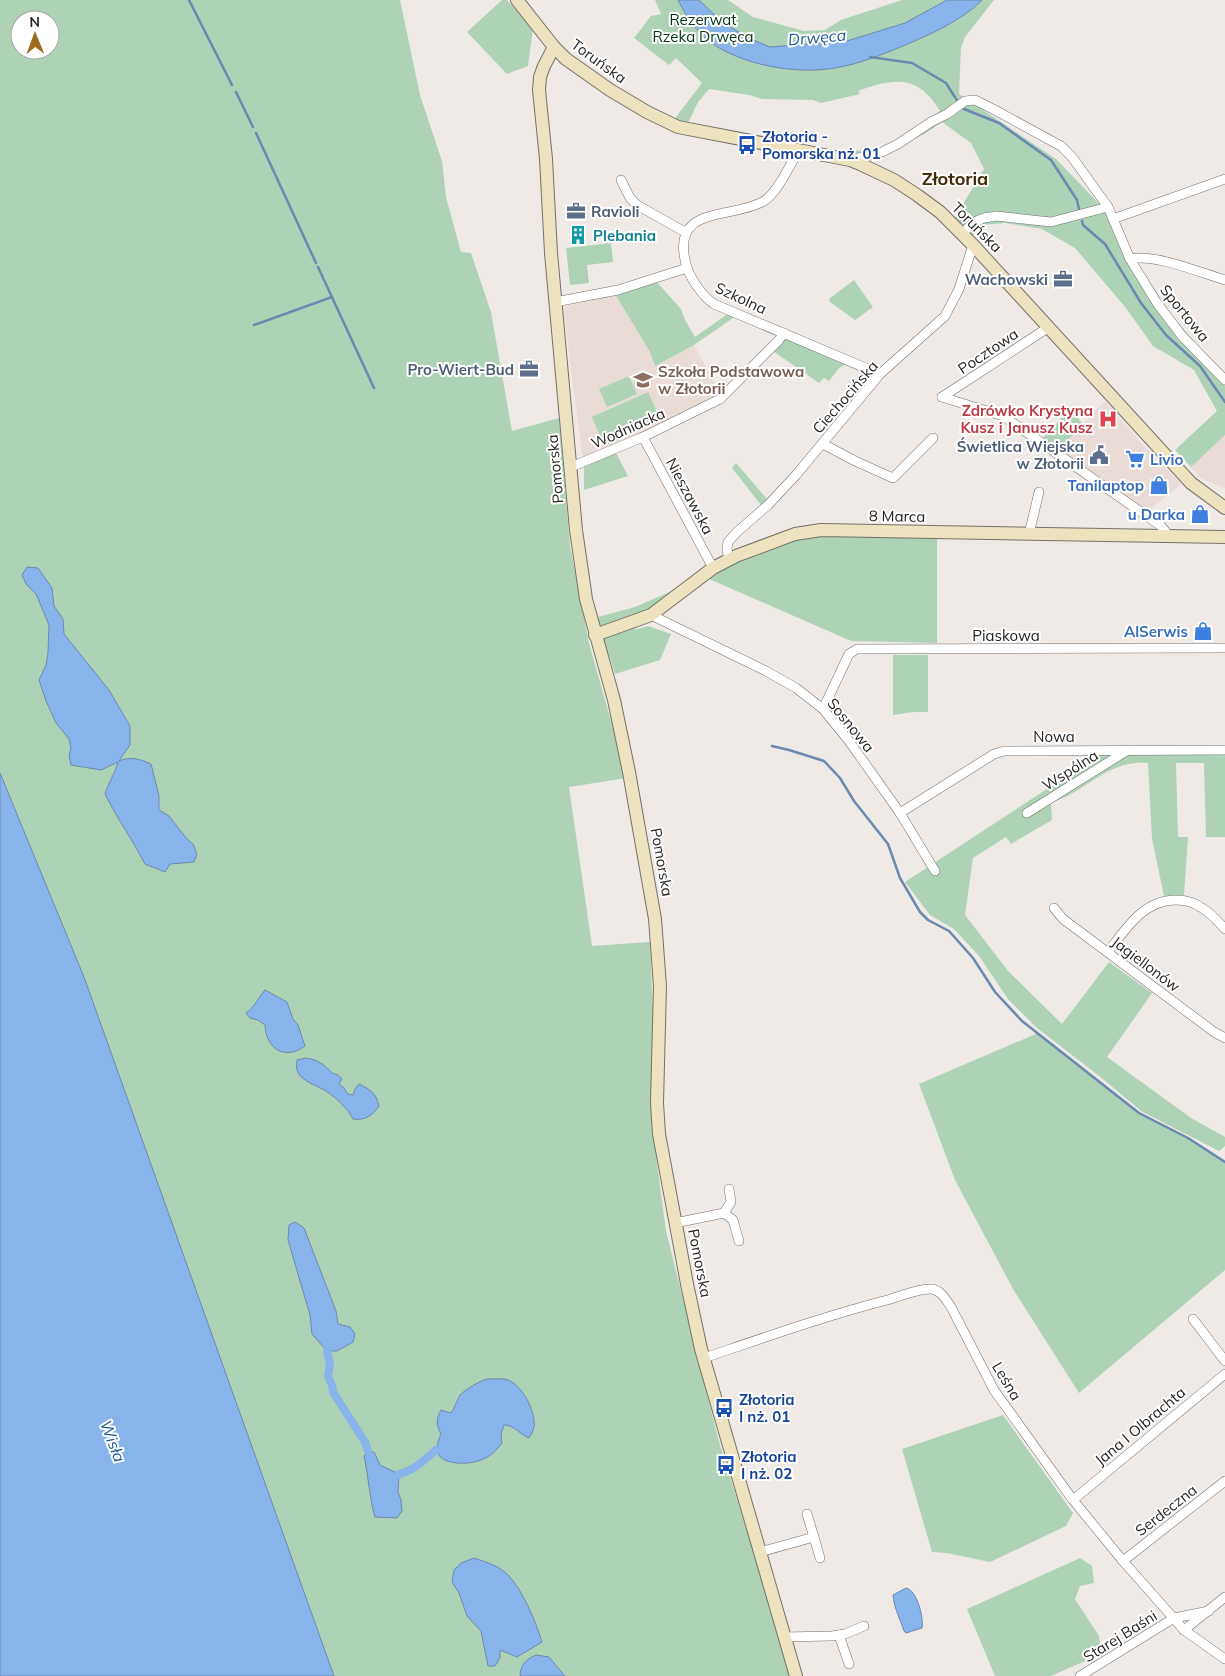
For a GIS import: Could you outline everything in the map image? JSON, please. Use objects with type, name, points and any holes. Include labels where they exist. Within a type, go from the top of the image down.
[{"type":"main road","name":"Toruńska","points":[[517,0],[554,47],[566,59],[610,90],[670,124],[850,160],[894,180],[917,195],[940,212],[962,234],[1191,483],[1225,508]]},
{"type":"main road","name":"Pomorska","points":[[554,47],[540,77],[539,90],[546,159],[550,254],[582,574],[595,635],[614,700],[655,919],[661,1005],[658,1114],[662,1148],[675,1224],[704,1358],[796,1676]]},
{"type":"main road","name":"8 Marca","points":[[595,635],[650,615],[713,568],[736,556],[795,534],[821,530],[1225,537]]},
{"type":"street","name":"Sportowa","points":[[850,160],[882,152],[898,144],[930,122],[948,114],[965,100],[975,100],[1061,146],[1082,170],[1108,207],[1130,259],[1157,303],[1182,336],[1225,380]]},
{"type":"street","points":[[621,180],[630,198],[637,205],[685,232],[694,224],[716,215],[765,201],[772,194],[798,151]]},
{"type":"street","points":[[1113,219],[1225,179]]},
{"type":"street","points":[[962,234],[974,222],[984,218],[996,216],[1050,222],[1108,207]]},
{"type":"street","name":"Szkolna","points":[[685,232],[682,240],[682,252],[687,268],[708,300],[880,374]]},
{"type":"street","name":"Ciechocińska","points":[[729,560],[728,542],[768,505],[823,444],[880,374],[945,316],[959,289],[973,246]]},
{"type":"street","points":[[1130,259],[1140,256],[1159,260],[1225,280]]},
{"type":"street","points":[[555,302],[618,290],[687,268]]},
{"type":"street","name":"Pocztowa","points":[[1049,327],[942,397],[1003,416],[1161,526],[1170,537]]},
{"type":"street","name":"Wodniacka","points":[[571,467],[643,437],[720,399],[784,333]]},
{"type":"street","name":"Nieszawska","points":[[643,437],[713,568]]},
{"type":"street","points":[[823,444],[854,461],[893,478],[932,438]]},
{"type":"street","points":[[1029,534],[1039,492]]},
{"type":"street","name":"Sosnowa","points":[[650,615],[766,671],[796,688],[823,709],[849,741],[900,813],[935,871]]},
{"type":"street","name":"Piaskowa","points":[[823,709],[849,654],[857,649],[1225,648]]},
{"type":"street","name":"Wspólna","points":[[1027,813],[1128,750]]},
{"type":"street","name":"Nowa","points":[[900,813],[994,754],[1004,751],[1225,750]]},
{"type":"street","points":[[1108,952],[1134,920],[1145,909],[1158,902],[1178,900],[1192,902],[1209,913],[1225,929]]},
{"type":"street","name":"Jagiellonów","points":[[1054,908],[1062,920],[1108,952],[1214,1032],[1225,1038]]},
{"type":"street","points":[[675,1224],[724,1213],[731,1202],[729,1189]]},
{"type":"street","points":[[724,1213],[733,1220],[739,1241]]},
{"type":"street","name":"Leśna","points":[[704,1358],[870,1304],[922,1290],[931,1289],[938,1291],[951,1307],[994,1390],[1073,1500],[1123,1562],[1184,1630],[1225,1659]]},
{"type":"street","points":[[1193,1319],[1225,1361]]},
{"type":"street","name":"Jana I Olbrachta","points":[[1073,1500],[1225,1374]]},
{"type":"street","name":"Serdeczna","points":[[1123,1562],[1225,1481]]},
{"type":"street","points":[[807,1514],[820,1558]]},
{"type":"street","points":[[760,1552],[814,1537]]},
{"type":"street","points":[[1184,1630],[1225,1598]]},
{"type":"street","name":"Starej Baśni","points":[[1083,1675],[1174,1618],[1209,1610]]},
{"type":"street","points":[[784,1637],[839,1635],[864,1626]]},
{"type":"street","points":[[839,1635],[849,1664]]},
{"type":"shaded area","name":"Szkoła Podstawowa w Złotorii","points":[[615,294],[650,352],[655,366],[694,345],[721,395],[583,461],[563,307]]},
{"type":"shaded area","points":[[1105,401],[1143,445],[1181,484],[1146,513],[1057,451]]},
{"type":"shaded area","points":[[1225,435],[1225,488],[1202,479],[1191,467]]},
{"type":"green space","points":[[0,0],[400,0],[420,95],[442,161],[446,197],[461,252],[471,253],[491,312],[512,431],[559,418],[570,546],[589,643],[627,778],[569,787],[592,946],[650,942],[653,1013],[652,1126],[666,1231],[718,1438],[792,1676],[138,1676],[0,1294]]},
{"type":"green space","points":[[502,0],[507,0],[533,28],[528,66],[507,74],[467,32]]},
{"type":"green space","name":"Rezerwat Rzeka Drwęca","points":[[655,0],[728,0],[753,17],[804,31],[825,30],[841,20],[902,0],[994,0],[965,37],[961,48],[959,94],[1056,159],[1106,211],[1172,316],[1211,360],[1225,386],[1225,435],[1191,467],[1175,450],[1217,411],[1194,370],[1153,346],[1126,308],[1075,248],[1042,229],[1005,223],[981,225],[972,236],[954,219],[984,169],[971,143],[942,122],[926,133],[869,162],[848,151],[877,150],[918,128],[940,111],[923,90],[904,82],[883,83],[858,91],[860,94],[821,103],[813,100],[762,99],[749,95],[709,89],[698,102],[688,123],[673,121],[702,83],[676,58],[669,65],[634,38],[651,16],[661,14]]},
{"type":"green space","points":[[611,243],[613,262],[587,265],[589,283],[570,285],[566,248]]},
{"type":"green space","points":[[854,280],[873,307],[855,320],[830,302],[829,299]]},
{"type":"green space","points":[[656,281],[681,309],[695,337],[729,313],[736,316],[694,345],[655,366],[650,352],[615,294]]},
{"type":"green space","points":[[783,337],[787,340],[789,337],[874,376],[869,382],[868,375],[845,365],[839,368],[829,381],[824,378],[819,383],[773,351],[725,399],[684,422],[616,453],[628,476],[584,490],[584,466],[721,395]]},
{"type":"green space","points":[[629,376],[637,394],[607,407],[599,389]]},
{"type":"green space","points":[[648,392],[661,421],[604,446],[592,417]]},
{"type":"green space","points":[[1070,409],[1083,424],[1057,451],[1041,440]]},
{"type":"green space","points":[[736,463],[767,499],[761,505],[732,468]]},
{"type":"green space","points":[[806,536],[930,537],[937,539],[937,643],[851,641],[707,578],[718,568]]},
{"type":"green space","points":[[683,586],[634,630],[648,626],[671,634],[660,660],[615,674],[594,618],[635,607]]},
{"type":"green space","points":[[893,655],[928,655],[928,712],[893,715]]},
{"type":"green space","points":[[1099,755],[1225,755],[1225,837],[1206,837],[1204,763],[1176,763],[1178,837],[1188,837],[1184,895],[1164,896],[1152,839],[1148,763],[1138,763],[1128,764],[1101,775],[1070,795],[1051,803],[1052,820],[1011,844],[1006,837],[973,858],[965,915],[1008,971],[1062,1024],[1109,962],[1152,993],[1107,1057],[1191,1118],[1225,1137],[1225,1146],[1219,1151],[1141,1111],[1037,1028],[1008,999],[979,956],[954,929],[930,915],[905,882]]},
{"type":"green space","points":[[1038,1033],[1139,1113],[1188,1138],[1225,1163],[1225,1270],[1079,1393],[1013,1289],[955,1180],[919,1084]]},
{"type":"green space","points":[[1003,1415],[1073,1513],[1066,1526],[990,1562],[947,1553],[932,1552],[902,1449]]},
{"type":"green space","points":[[1080,1558],[1092,1566],[1094,1583],[1080,1586],[1075,1599],[1099,1636],[1101,1654],[1051,1676],[995,1676],[967,1609]]},
{"type":"water","points":[[678,0],[699,0],[723,23],[751,39],[770,47],[847,41],[905,23],[947,0],[982,0],[965,14],[945,26],[886,53],[861,62],[835,68],[804,70],[787,69],[753,62],[723,50],[700,33]]},
{"type":"water","points":[[27,567],[38,568],[52,588],[54,606],[63,619],[64,634],[109,690],[130,726],[130,745],[119,761],[135,759],[151,764],[159,796],[159,810],[169,816],[193,844],[197,854],[194,862],[170,864],[165,872],[145,864],[105,794],[118,762],[101,770],[71,765],[69,739],[56,723],[39,680],[46,665],[49,625],[36,594],[26,584],[22,575]]},
{"type":"water","name":"Wisła","points":[[0,773],[84,977],[334,1676],[0,1676]]},
{"type":"water","points":[[265,990],[287,1002],[305,1046],[290,1052],[278,1050],[269,1041],[265,1025],[258,1020],[250,1018],[246,1013]]},
{"type":"water","points":[[306,1058],[320,1063],[332,1073],[338,1075],[342,1079],[339,1084],[348,1094],[353,1095],[359,1084],[367,1088],[375,1095],[379,1106],[368,1117],[353,1119],[336,1098],[307,1081],[298,1073],[296,1067],[297,1060]]},
{"type":"water","points":[[295,1222],[304,1228],[336,1311],[338,1324],[350,1327],[355,1334],[353,1342],[337,1351],[327,1351],[312,1334],[310,1315],[288,1240],[289,1225]]},
{"type":"water","points":[[488,1379],[508,1380],[519,1388],[531,1407],[533,1414],[534,1427],[529,1438],[508,1425],[504,1425],[501,1434],[502,1443],[488,1457],[469,1463],[455,1463],[442,1459],[438,1455],[437,1449],[441,1434],[437,1425],[437,1419],[441,1410],[451,1413],[460,1395],[474,1385]]},
{"type":"water","points":[[368,1451],[374,1452],[380,1465],[399,1474],[398,1492],[402,1511],[397,1518],[375,1517],[364,1456]]},
{"type":"water","points":[[474,1558],[493,1565],[509,1576],[514,1582],[528,1607],[542,1642],[517,1657],[500,1650],[500,1658],[495,1666],[488,1666],[481,1631],[467,1616],[459,1593],[452,1582],[454,1570],[461,1563]]},
{"type":"water","points":[[906,1588],[913,1594],[921,1611],[922,1628],[906,1633],[897,1613],[893,1595]]},
{"type":"water","points":[[536,1655],[549,1657],[565,1676],[520,1676],[524,1663]]},
{"type":"waterway","points":[[189,0],[232,85]]},
{"type":"waterway","points":[[870,57],[912,63],[946,83],[958,102]]},
{"type":"waterway","points":[[236,92],[253,127]]},
{"type":"waterway","points":[[964,109],[999,123],[1051,160],[1077,200],[1079,209]]},
{"type":"waterway","points":[[256,133],[316,263]]},
{"type":"waterway","points":[[1082,221],[1083,225],[1105,244],[1141,303],[1166,335],[1200,366],[1225,402]]},
{"type":"waterway","points":[[318,267],[374,388]]},
{"type":"waterway","points":[[254,325],[332,297]]},
{"type":"waterway","points":[[772,746],[824,761],[840,778],[854,801],[888,844],[900,878],[920,912],[928,920],[949,931],[973,958],[995,992],[1022,1021],[1139,1113],[1188,1138],[1225,1162]]},
{"type":"waterway","points":[[327,1351],[330,1364],[328,1376],[333,1392],[365,1442],[368,1451]]},
{"type":"waterway","points":[[399,1474],[414,1468],[436,1450]]},
{"type":"place","name":"Złotoria - Pomorska nż. 01","points":[[747,145]]},
{"type":"place","name":"Ravioli","points":[[576,211]]},
{"type":"place","name":"Plebania","points":[[578,235]]},
{"type":"place","name":"Wachowski","points":[[1063,279]]},
{"type":"place","name":"Pro-Wiert-Bud","points":[[529,369]]},
{"type":"place","name":"Szkoła Podstawowa w Złotorii","points":[[643,380]]},
{"type":"place","name":"Zdrówko Krystyna Kusz i Janusz Kusz","points":[[1108,419]]},
{"type":"place","name":"Świetlica Wiejska w Złotorii","points":[[1099,455]]},
{"type":"place","name":"Livio","points":[[1135,459]]},
{"type":"place","name":"Tanilaptop","points":[[1159,485]]},
{"type":"place","name":"u Darka","points":[[1200,514]]},
{"type":"place","name":"AlSerwis","points":[[1203,631]]},
{"type":"place","name":"Złotoria I nż. 01","points":[[724,1408]]},
{"type":"place","name":"Złotoria I nż. 02","points":[[726,1465]]},
{"type":"district","name":"Złotoria","points":[[955,178]]},
{"type":"water label","name":"Drwęca","points":[[817,37]]}]
